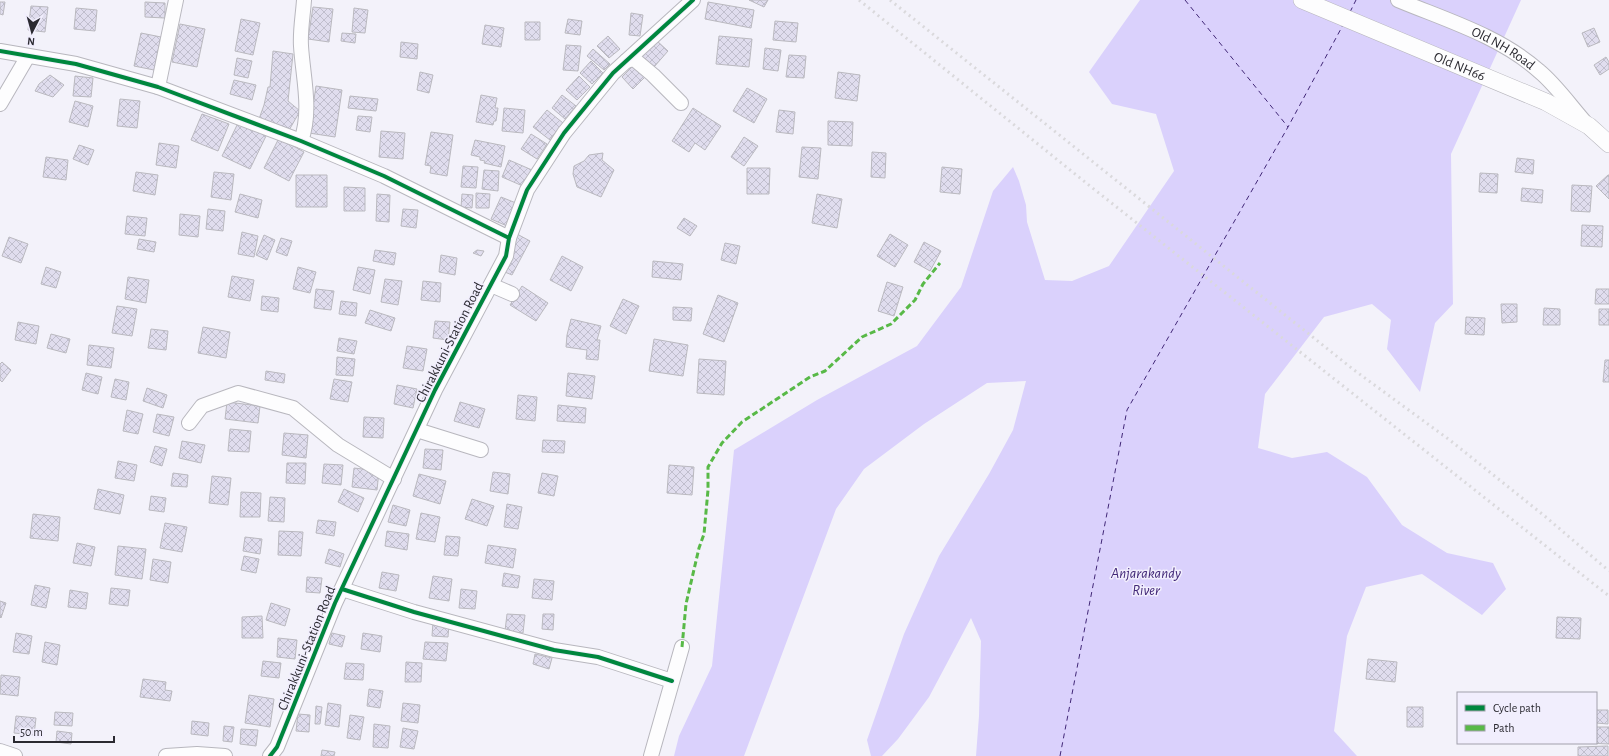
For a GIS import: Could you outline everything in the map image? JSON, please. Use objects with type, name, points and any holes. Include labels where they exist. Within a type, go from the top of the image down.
[{"type":"main road","name":"Old NH66","points":[[1302,0],[1546,102],[1589,126],[1609,144]]},
{"type":"street","points":[[158,87],[176,0]]},
{"type":"street","points":[[301,141],[306,110],[306,79],[301,46],[304,0]]},
{"type":"street","name":"Chirakkuni-Station Road","points":[[270,756],[277,747],[309,666],[342,589],[385,510],[394,479],[417,430],[462,337],[506,256],[509,238],[527,190],[564,133],[613,73],[693,0]]},
{"type":"street","name":"Old NH Road","points":[[1398,0],[1485,36],[1516,54],[1540,71],[1589,126]]},
{"type":"street","points":[[0,51],[76,64],[158,87],[301,141],[384,176],[509,238]]},
{"type":"street","points":[[0,104],[28,56]]},
{"type":"street","points":[[626,61],[634,59],[681,102]]},
{"type":"street","points":[[490,285],[512,294]]},
{"type":"street","points":[[189,423],[202,406],[238,393],[293,408],[338,445],[394,479]]},
{"type":"street","points":[[417,430],[481,450]]},
{"type":"street","points":[[342,589],[414,612],[554,650],[598,657],[672,681]]},
{"type":"street","points":[[651,756],[682,647]]},
{"type":"street","points":[[0,751],[15,756]]},
{"type":"street","points":[[166,756],[197,754],[225,756]]},
{"type":"water","name":"Anjarakandy River","points":[[1140,0],[1521,0],[1451,154],[1453,304],[1435,323],[1420,392],[1387,349],[1391,320],[1372,304],[1324,317],[1265,394],[1258,448],[1292,458],[1327,452],[1367,477],[1402,525],[1447,553],[1493,563],[1506,589],[1482,615],[1422,574],[1366,587],[1347,636],[1334,731],[1357,756],[976,756],[979,716],[981,641],[971,618],[929,697],[898,739],[882,756],[871,756],[867,740],[904,634],[939,556],[989,474],[1013,430],[1026,381],[987,383],[924,424],[864,469],[836,509],[744,756],[674,756],[679,736],[712,666],[734,450],[817,400],[917,346],[961,287],[993,191],[1013,167],[1026,205],[1027,222],[1045,280],[1072,281],[1109,266],[1174,171],[1156,114],[1112,104],[1089,72]]},
{"type":"building","points":[[749,0],[768,0],[764,7]]},
{"type":"building","points":[[0,2],[5,2],[3,15],[0,14]]},
{"type":"building","points":[[145,2],[165,3],[165,18],[145,17]]},
{"type":"building","points":[[708,2],[754,10],[751,28],[705,19]]},
{"type":"building","points":[[31,6],[48,7],[45,32],[28,30]]},
{"type":"building","points":[[313,7],[333,9],[329,42],[308,39]]},
{"type":"building","points":[[76,8],[97,10],[95,31],[74,29]]},
{"type":"building","points":[[354,8],[368,10],[365,33],[352,32]]},
{"type":"building","points":[[631,13],[643,15],[640,36],[629,35]]},
{"type":"building","points":[[241,19],[260,23],[253,55],[235,51]]},
{"type":"building","points":[[568,19],[582,21],[580,35],[565,33]]},
{"type":"building","points":[[775,21],[798,23],[796,42],[773,40]]},
{"type":"building","points":[[525,22],[540,22],[540,40],[525,40]]},
{"type":"building","points":[[180,24],[205,29],[197,67],[172,62]]},
{"type":"building","points":[[485,25],[504,28],[501,47],[482,44]]},
{"type":"building","points":[[1594,28],[1600,42],[1588,47],[1582,33]]},
{"type":"building","points":[[141,33],[161,37],[154,70],[134,66]]},
{"type":"building","points":[[342,33],[356,34],[355,43],[341,41]]},
{"type":"building","points":[[608,36],[620,49],[609,58],[597,46]]},
{"type":"building","points":[[719,36],[752,39],[749,67],[716,64]]},
{"type":"building","points":[[656,40],[668,51],[654,67],[641,56]]},
{"type":"building","points":[[401,42],[418,44],[417,59],[400,57]]},
{"type":"building","points":[[566,45],[581,46],[578,71],[563,70]]},
{"type":"building","points":[[765,48],[781,50],[778,71],[763,69]]},
{"type":"building","points":[[593,49],[610,64],[604,70],[587,56]]},
{"type":"building","points":[[273,51],[293,54],[288,101],[300,111],[288,132],[259,119],[268,87],[270,87]]},
{"type":"building","points":[[789,55],[806,56],[804,78],[786,77]]},
{"type":"building","points":[[1606,57],[1609,62],[1609,69],[1600,75],[1594,65]]},
{"type":"building","points":[[237,58],[252,61],[248,78],[234,75]]},
{"type":"building","points":[[591,61],[603,73],[592,84],[580,73]]},
{"type":"building","points":[[635,64],[647,75],[633,89],[622,77]]},
{"type":"building","points":[[420,72],[433,75],[429,93],[417,90]]},
{"type":"building","points":[[838,72],[860,75],[857,101],[835,98]]},
{"type":"building","points":[[50,75],[64,85],[53,97],[35,91],[39,84]]},
{"type":"building","points":[[75,76],[93,78],[91,97],[73,96]]},
{"type":"building","points":[[579,76],[590,87],[577,100],[566,90]]},
{"type":"building","points":[[234,80],[256,85],[252,100],[230,94]]},
{"type":"building","points":[[316,86],[342,90],[335,137],[309,133]]},
{"type":"building","points":[[747,88],[767,99],[754,123],[733,111]]},
{"type":"building","points":[[481,95],[497,98],[495,108],[498,108],[496,121],[494,121],[493,125],[476,122]]},
{"type":"building","points":[[562,95],[576,106],[565,119],[552,108]]},
{"type":"building","points":[[350,96],[378,99],[376,111],[348,108]]},
{"type":"building","points":[[120,99],[140,101],[137,128],[117,126]]},
{"type":"building","points":[[75,101],[93,106],[88,127],[69,122]]},
{"type":"building","points":[[504,108],[525,110],[523,133],[502,131]]},
{"type":"building","points":[[693,108],[721,126],[705,150],[695,143],[689,152],[672,141]]},
{"type":"building","points":[[547,110],[563,123],[550,140],[533,127]]},
{"type":"building","points":[[779,110],[795,112],[793,134],[776,132]]},
{"type":"building","points":[[202,114],[229,124],[218,151],[191,140]]},
{"type":"building","points":[[358,116],[372,117],[370,132],[356,130]]},
{"type":"building","points":[[239,121],[267,134],[250,169],[222,156]]},
{"type":"building","points":[[828,121],[853,122],[852,146],[828,145]]},
{"type":"building","points":[[381,131],[405,133],[403,159],[379,157]]},
{"type":"building","points":[[431,132],[453,135],[447,176],[430,173],[431,166],[425,165]]},
{"type":"building","points":[[531,134],[547,144],[537,159],[521,149]]},
{"type":"building","points":[[744,137],[758,146],[744,166],[731,157]]},
{"type":"building","points":[[279,138],[304,152],[289,181],[264,168]]},
{"type":"building","points":[[475,140],[505,146],[501,167],[484,163],[485,161],[480,160],[480,157],[471,155]]},
{"type":"building","points":[[159,143],[179,146],[176,168],[156,165]]},
{"type":"building","points":[[79,145],[94,150],[88,165],[73,159]]},
{"type":"building","points":[[802,147],[821,148],[818,179],[799,177]]},
{"type":"building","points":[[872,152],[886,153],[885,178],[871,177]]},
{"type":"building","points":[[603,153],[602,160],[614,170],[601,197],[577,187],[573,174],[574,166],[584,161],[589,155]]},
{"type":"building","points":[[46,157],[68,160],[66,180],[43,177]]},
{"type":"building","points":[[1517,158],[1534,160],[1533,174],[1515,172]]},
{"type":"building","points":[[509,160],[532,170],[525,187],[502,177]]},
{"type":"building","points":[[463,166],[478,167],[476,188],[461,187]]},
{"type":"building","points":[[942,167],[962,169],[960,194],[940,192]]},
{"type":"building","points":[[747,168],[770,168],[769,194],[747,194]]},
{"type":"building","points":[[484,170],[499,171],[498,191],[482,189]]},
{"type":"building","points":[[136,172],[158,175],[155,195],[133,191]]},
{"type":"building","points":[[214,172],[234,174],[231,200],[211,197]]},
{"type":"building","points":[[1480,173],[1498,174],[1497,193],[1479,192]]},
{"type":"building","points":[[296,175],[327,175],[327,207],[296,207]]},
{"type":"building","points":[[1609,175],[1609,199],[1596,186]]},
{"type":"building","points":[[1572,185],[1592,186],[1590,212],[1571,211]]},
{"type":"building","points":[[344,187],[365,188],[365,211],[344,211]]},
{"type":"building","points":[[1522,188],[1543,190],[1542,203],[1521,201]]},
{"type":"building","points":[[476,193],[490,194],[489,208],[476,208]]},
{"type":"building","points":[[240,194],[262,200],[258,218],[235,212]]},
{"type":"building","points":[[377,194],[390,195],[389,222],[376,221]]},
{"type":"building","points":[[462,194],[473,195],[472,208],[461,207]]},
{"type":"building","points":[[817,194],[842,199],[837,228],[812,223]]},
{"type":"building","points":[[501,197],[516,203],[507,226],[491,219]]},
{"type":"building","points":[[208,209],[225,211],[223,231],[206,229]]},
{"type":"building","points":[[403,209],[418,210],[416,228],[401,226]]},
{"type":"building","points":[[180,214],[200,216],[198,237],[179,235]]},
{"type":"building","points":[[127,216],[147,218],[145,236],[125,234]]},
{"type":"building","points":[[684,218],[697,226],[690,236],[677,228]]},
{"type":"building","points":[[1582,225],[1603,226],[1602,247],[1581,246]]},
{"type":"building","points":[[242,232],[258,236],[254,257],[238,254]]},
{"type":"building","points":[[517,234],[530,241],[512,275],[500,270]]},
{"type":"building","points":[[890,234],[908,245],[895,267],[877,256]]},
{"type":"building","points":[[264,235],[275,240],[267,260],[256,255]]},
{"type":"building","points":[[9,237],[28,244],[21,263],[2,256]]},
{"type":"building","points":[[281,238],[292,241],[287,256],[276,252]]},
{"type":"building","points":[[139,239],[156,242],[154,252],[137,249]]},
{"type":"building","points":[[924,242],[941,251],[930,271],[914,262]]},
{"type":"building","points":[[725,243],[740,246],[736,264],[721,260]]},
{"type":"building","points":[[375,250],[396,253],[394,265],[373,261]]},
{"type":"building","points":[[477,250],[484,251],[481,256],[473,253]]},
{"type":"building","points":[[441,255],[457,258],[455,275],[439,272]]},
{"type":"building","points":[[562,256],[583,267],[571,291],[550,280]]},
{"type":"building","points":[[653,261],[683,264],[681,280],[652,277]]},
{"type":"building","points":[[46,267],[61,272],[56,288],[41,284]]},
{"type":"building","points":[[298,267],[316,272],[310,293],[293,289]]},
{"type":"building","points":[[358,267],[375,270],[370,294],[353,290]]},
{"type":"building","points":[[232,276],[254,280],[250,301],[228,297]]},
{"type":"building","points":[[128,277],[149,280],[146,303],[125,299]]},
{"type":"building","points":[[385,279],[402,281],[398,305],[381,302]]},
{"type":"building","points":[[423,281],[441,283],[440,302],[421,300]]},
{"type":"building","points":[[887,282],[903,287],[894,316],[878,311]]},
{"type":"building","points":[[522,286],[548,303],[536,321],[510,305]]},
{"type":"building","points":[[316,289],[334,291],[331,310],[314,308]]},
{"type":"building","points":[[1596,289],[1609,289],[1609,304],[1595,304]]},
{"type":"building","points":[[718,295],[738,303],[724,342],[703,334]]},
{"type":"building","points":[[262,296],[279,298],[278,312],[261,310]]},
{"type":"building","points":[[623,299],[639,306],[626,334],[610,326]]},
{"type":"building","points":[[341,301],[357,303],[356,316],[339,314]]},
{"type":"building","points":[[1501,304],[1517,304],[1517,322],[1502,323]]},
{"type":"building","points":[[117,306],[137,309],[132,336],[112,333]]},
{"type":"building","points":[[673,307],[692,308],[691,321],[673,320]]},
{"type":"building","points":[[1544,308],[1560,309],[1560,325],[1543,325]]},
{"type":"building","points":[[1599,309],[1609,309],[1609,325],[1599,325]]},
{"type":"building","points":[[370,310],[395,318],[391,331],[365,323]]},
{"type":"building","points":[[1466,317],[1485,318],[1484,335],[1465,334]]},
{"type":"building","points":[[571,319],[601,326],[597,340],[600,340],[598,360],[586,359],[587,350],[566,347]]},
{"type":"building","points":[[435,321],[450,322],[448,340],[433,338]]},
{"type":"building","points":[[18,322],[39,326],[36,344],[15,340]]},
{"type":"building","points":[[203,327],[230,332],[226,358],[198,353]]},
{"type":"building","points":[[151,329],[168,331],[166,350],[148,348]]},
{"type":"building","points":[[51,334],[70,339],[66,353],[47,348]]},
{"type":"building","points":[[339,338],[357,341],[354,354],[337,351]]},
{"type":"building","points":[[654,339],[688,345],[683,376],[649,371]]},
{"type":"building","points":[[89,345],[114,348],[111,368],[87,365]]},
{"type":"building","points":[[407,346],[427,349],[423,371],[403,368]]},
{"type":"building","points":[[337,357],[355,359],[353,376],[336,375]]},
{"type":"building","points":[[699,359],[726,361],[724,395],[697,393]]},
{"type":"building","points":[[1605,360],[1609,360],[1609,382],[1603,382]]},
{"type":"building","points":[[2,362],[11,370],[2,382],[0,380],[0,364]]},
{"type":"building","points":[[266,371],[285,374],[284,383],[265,380]]},
{"type":"building","points":[[86,373],[102,377],[98,394],[82,390]]},
{"type":"building","points":[[568,373],[595,376],[592,399],[566,396]]},
{"type":"building","points":[[115,379],[129,382],[126,400],[111,397]]},
{"type":"building","points":[[334,379],[352,382],[348,402],[330,399]]},
{"type":"building","points":[[397,385],[417,389],[413,408],[394,404]]},
{"type":"building","points":[[147,388],[167,395],[163,408],[143,401]]},
{"type":"building","points":[[518,395],[537,397],[535,421],[516,419]]},
{"type":"building","points":[[227,402],[260,406],[258,423],[225,419]]},
{"type":"building","points":[[460,402],[485,409],[479,428],[454,421]]},
{"type":"building","points":[[558,405],[586,408],[585,423],[557,421]]},
{"type":"building","points":[[127,410],[143,414],[138,434],[123,431]]},
{"type":"building","points":[[157,414],[174,417],[169,436],[153,432]]},
{"type":"building","points":[[364,417],[384,418],[383,438],[363,437]]},
{"type":"building","points":[[230,429],[251,431],[249,452],[228,451]]},
{"type":"building","points":[[284,433],[308,435],[306,458],[282,455]]},
{"type":"building","points":[[543,440],[565,441],[564,453],[542,452]]},
{"type":"building","points":[[182,441],[205,445],[201,463],[179,458]]},
{"type":"building","points":[[155,446],[167,449],[162,466],[150,462]]},
{"type":"building","points":[[425,449],[443,450],[441,470],[423,468]]},
{"type":"building","points":[[118,461],[137,465],[134,481],[115,478]]},
{"type":"building","points":[[287,463],[306,463],[305,484],[286,483]]},
{"type":"building","points":[[324,464],[343,465],[341,485],[322,483]]},
{"type":"building","points":[[669,465],[694,467],[692,495],[667,493]]},
{"type":"building","points":[[354,468],[379,471],[377,490],[352,487]]},
{"type":"building","points":[[493,472],[510,474],[508,494],[490,491]]},
{"type":"building","points":[[173,473],[188,475],[187,487],[171,486]]},
{"type":"building","points":[[542,473],[558,476],[554,496],[538,493]]},
{"type":"building","points":[[419,474],[446,481],[440,504],[413,496]]},
{"type":"building","points":[[212,476],[231,478],[228,505],[209,503]]},
{"type":"building","points":[[98,489],[124,495],[120,514],[94,509]]},
{"type":"building","points":[[344,489],[364,498],[358,512],[338,502]]},
{"type":"building","points":[[241,492],[261,493],[260,517],[240,517]]},
{"type":"building","points":[[151,496],[166,498],[164,512],[149,510]]},
{"type":"building","points":[[270,497],[285,498],[284,522],[268,521]]},
{"type":"building","points":[[472,499],[494,506],[487,526],[465,519]]},
{"type":"building","points":[[507,504],[522,507],[518,529],[504,527]]},
{"type":"building","points":[[393,505],[410,510],[406,526],[388,522]]},
{"type":"building","points":[[421,513],[440,517],[435,542],[416,539]]},
{"type":"building","points":[[33,514],[60,517],[58,541],[30,538]]},
{"type":"building","points":[[318,520],[336,522],[334,536],[316,533]]},
{"type":"building","points":[[165,523],[187,527],[182,552],[160,548]]},
{"type":"building","points":[[279,531],[303,532],[301,556],[278,555]]},
{"type":"building","points":[[387,531],[409,534],[407,550],[385,546]]},
{"type":"building","points":[[446,536],[460,537],[458,556],[444,555]]},
{"type":"building","points":[[245,537],[262,539],[260,554],[243,551]]},
{"type":"building","points":[[77,543],[95,547],[91,566],[73,563]]},
{"type":"building","points":[[488,545],[516,549],[513,568],[485,563]]},
{"type":"building","points":[[118,546],[146,549],[142,579],[115,575]]},
{"type":"building","points":[[329,549],[344,554],[340,567],[325,563]]},
{"type":"building","points":[[244,556],[259,559],[256,573],[241,570]]},
{"type":"building","points":[[153,559],[171,562],[168,583],[150,580]]},
{"type":"building","points":[[382,572],[399,575],[396,591],[379,588]]},
{"type":"building","points":[[504,573],[520,576],[518,588],[502,586]]},
{"type":"building","points":[[433,576],[452,579],[449,601],[429,598]]},
{"type":"building","points":[[307,577],[322,578],[320,593],[306,592]]},
{"type":"building","points":[[534,579],[554,581],[552,600],[532,598]]},
{"type":"building","points":[[35,585],[50,588],[46,608],[31,605]]},
{"type":"building","points":[[111,588],[130,590],[128,606],[109,604]]},
{"type":"building","points":[[461,589],[477,591],[475,609],[459,608]]},
{"type":"building","points":[[70,590],[88,593],[86,609],[68,607]]},
{"type":"building","points":[[0,601],[6,603],[1,618],[0,617]]},
{"type":"building","points":[[271,603],[290,609],[285,626],[266,620]]},
{"type":"building","points":[[507,614],[525,615],[523,633],[505,631]]},
{"type":"building","points":[[543,614],[554,614],[553,630],[542,629]]},
{"type":"building","points":[[262,616],[263,638],[242,638],[242,617]]},
{"type":"building","points":[[1557,617],[1581,618],[1580,639],[1556,638]]},
{"type":"building","points":[[433,622],[449,624],[448,637],[432,636]]},
{"type":"building","points":[[16,633],[32,636],[29,654],[13,652]]},
{"type":"building","points":[[332,633],[345,636],[342,647],[329,644]]},
{"type":"building","points":[[363,633],[382,636],[380,652],[361,649]]},
{"type":"building","points":[[278,638],[297,640],[295,659],[277,657]]},
{"type":"building","points":[[45,642],[60,645],[57,665],[42,662]]},
{"type":"building","points":[[425,642],[448,643],[446,661],[423,659]]},
{"type":"building","points":[[535,654],[552,658],[549,669],[533,664]]},
{"type":"building","points":[[1368,659],[1397,662],[1395,682],[1366,679]]},
{"type":"building","points":[[263,661],[281,663],[279,678],[261,676]]},
{"type":"building","points":[[406,662],[422,663],[421,682],[405,682]]},
{"type":"building","points":[[346,663],[364,664],[363,680],[344,679]]},
{"type":"building","points":[[1,675],[20,677],[18,696],[0,694]]},
{"type":"building","points":[[143,679],[166,682],[165,690],[172,691],[170,701],[140,697]]},
{"type":"building","points":[[369,689],[383,691],[380,708],[367,706]]},
{"type":"building","points":[[249,695],[274,699],[270,727],[245,723]]},
{"type":"building","points":[[328,703],[341,705],[339,727],[325,725]]},
{"type":"building","points":[[403,703],[420,705],[418,723],[401,721]]},
{"type":"building","points":[[316,706],[322,707],[320,724],[315,724]]},
{"type":"building","points":[[1407,707],[1423,707],[1423,727],[1407,727]]},
{"type":"building","points":[[1597,710],[1608,710],[1608,724],[1597,723]]},
{"type":"building","points":[[55,712],[73,713],[72,726],[54,725]]},
{"type":"building","points":[[298,714],[310,715],[309,732],[296,731]]},
{"type":"building","points":[[350,715],[364,717],[360,740],[347,738]]},
{"type":"building","points":[[16,716],[36,718],[34,735],[14,733]]},
{"type":"building","points":[[192,721],[209,723],[208,736],[191,734]]},
{"type":"building","points":[[374,724],[390,726],[388,748],[373,747]]},
{"type":"building","points":[[224,726],[234,727],[232,742],[223,741]]},
{"type":"building","points":[[1597,727],[1609,727],[1609,744],[1597,743]]},
{"type":"building","points":[[403,728],[418,731],[414,749],[400,747]]},
{"type":"building","points":[[241,729],[258,730],[256,746],[240,744]]},
{"type":"building","points":[[57,731],[72,733],[71,744],[56,742]]},
{"type":"building","points":[[1608,746],[1608,756],[1578,756],[1578,747]]},
{"type":"building","points":[[322,750],[335,752],[334,756],[321,756]]},
{"type":"ferry route","points":[[1185,0],[1288,127]]},
{"type":"ferry route","points":[[1350,12],[1356,0]]},
{"type":"ferry route","points":[[1060,756],[1127,410],[1288,127],[1343,25]]},
{"type":"railway","points":[[859,0],[1090,186],[1609,596]]},
{"type":"railway","points":[[890,0],[1354,370],[1451,441],[1547,518],[1609,571]]},
{"type":"marked path","points":[[682,647],[686,604],[699,548],[704,534],[708,490],[708,467],[722,443],[742,422],[810,377],[825,371],[862,337],[891,324],[915,300],[923,284],[940,263]]},
{"type":"cycle path","points":[[270,756],[277,747],[335,603],[435,390],[506,256],[509,238],[527,190],[564,133],[613,73],[693,0]]},
{"type":"cycle path","points":[[0,51],[76,64],[158,87],[301,141],[384,176],[509,238]]},
{"type":"cycle path","points":[[342,589],[414,612],[554,650],[598,657],[672,681]]}]
